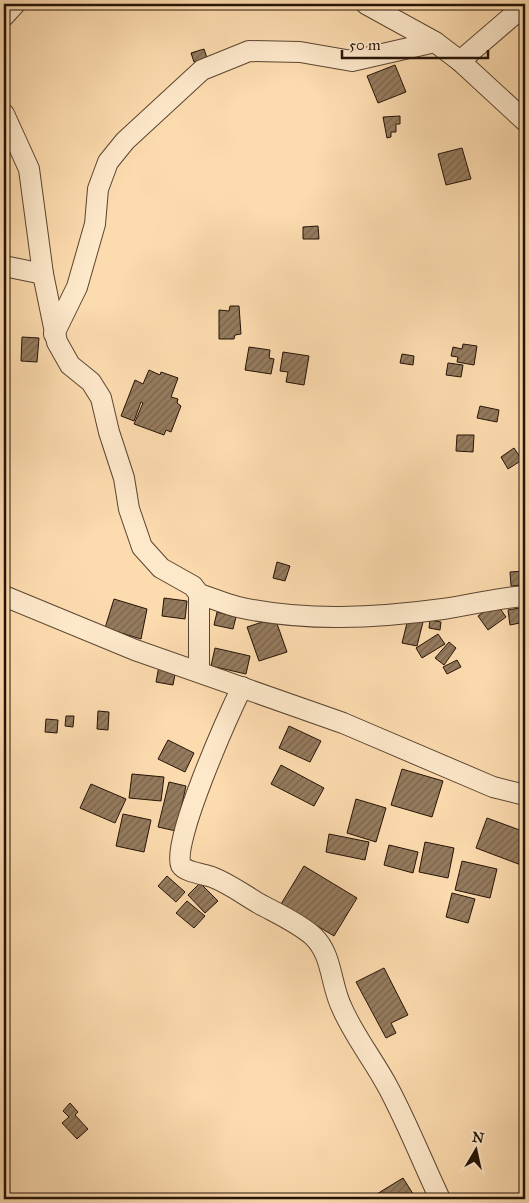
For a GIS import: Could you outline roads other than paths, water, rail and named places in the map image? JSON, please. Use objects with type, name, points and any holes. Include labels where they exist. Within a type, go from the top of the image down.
[{"type":"street","points":[[4,16],[15,4]]},
{"type":"street","points":[[366,4],[435,42],[460,61],[525,121]]},
{"type":"street","points":[[460,61],[525,5]]},
{"type":"street","points":[[54,334],[77,287],[95,224],[98,189],[108,162],[125,141],[202,70],[249,51],[300,52],[352,61],[435,42]]},
{"type":"street","points":[[4,114],[29,168],[54,334],[61,353],[70,365],[91,382],[101,398],[109,432],[124,478],[129,509],[142,546],[161,568],[193,586],[199,594],[239,607],[286,614],[351,618],[442,609],[496,599],[525,596]]},
{"type":"street","points":[[4,266],[44,274]]},
{"type":"street","points":[[199,594],[199,671]]},
{"type":"street","points":[[4,596],[135,650],[343,723],[493,787],[525,795]]},
{"type":"street","points":[[242,687],[212,752],[194,803],[180,853],[181,864],[185,869],[214,878],[292,922],[312,935],[324,948],[328,956],[331,979],[342,1009],[391,1092],[440,1199]]}]
